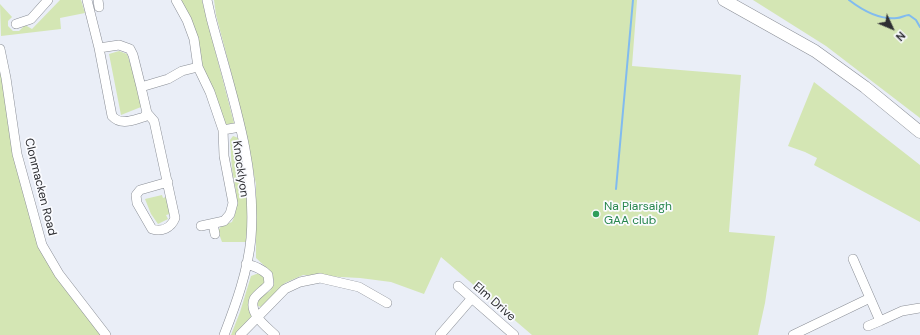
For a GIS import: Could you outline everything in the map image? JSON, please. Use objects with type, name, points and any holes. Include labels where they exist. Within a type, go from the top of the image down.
[{"type":"main road","points":[[724,0],[815,51],[866,87],[920,132]]},
{"type":"street","points":[[16,24],[31,19],[48,0]]},
{"type":"street","points":[[87,0],[112,116],[117,121],[121,122],[144,117],[147,113]]},
{"type":"street","name":"Knocklyon","points":[[176,0],[187,20],[194,39],[198,67],[210,92],[223,130],[224,156],[233,203],[230,214],[224,221],[201,226]]},
{"type":"street","points":[[207,0],[210,18],[240,127],[250,178],[252,209],[251,240],[246,264],[238,297],[224,335]]},
{"type":"street","points":[[98,48],[119,45],[130,49],[133,54],[147,113],[154,121],[168,182],[175,218],[173,223],[167,228],[158,231],[152,229],[137,203],[136,195],[140,190],[168,182]]},
{"type":"street","name":"Clonmacken Road","points":[[0,49],[6,78],[17,154],[42,245],[59,274],[106,335]]},
{"type":"street","points":[[141,87],[168,78],[182,71],[198,67]]},
{"type":"street","name":"Knocklyon","points":[[223,130],[240,127]]},
{"type":"street","points":[[213,224],[215,234]]},
{"type":"street","points":[[853,258],[880,321]]},
{"type":"street","points":[[246,264],[263,270],[268,275],[269,284],[254,299],[253,308],[257,317],[275,335]]},
{"type":"street","points":[[240,335],[285,289],[300,282],[320,278],[359,287],[387,303]]},
{"type":"street","name":"Elm Drive","points":[[458,286],[514,335]]},
{"type":"street","points":[[440,335],[472,298]]},
{"type":"street","points":[[793,335],[870,298]]},
{"type":"street","points":[[868,326],[902,312],[920,308]]},
{"type":"green space","points":[[60,0],[81,0],[85,13],[60,18],[61,29],[1,36],[0,4],[12,17],[8,21],[8,26],[13,31],[19,31],[25,25],[32,29]]},
{"type":"green space","points":[[179,0],[202,0],[234,123],[225,125],[204,72],[197,42]]},
{"type":"green space","points":[[214,0],[637,0],[632,66],[741,75],[729,232],[775,236],[765,303],[758,335],[532,335],[441,257],[424,294],[391,282],[360,278],[303,275],[285,283],[261,307],[258,306],[257,302],[262,295],[270,291],[274,281],[270,271],[256,258],[256,184],[231,72],[216,15]]},
{"type":"green space","points":[[753,0],[920,0],[920,118],[826,46]]},
{"type":"green space","points":[[119,51],[127,54],[138,86],[141,107],[121,115],[109,54]]},
{"type":"green space","points":[[0,66],[39,246],[103,335],[0,335]]},
{"type":"green space","points":[[814,82],[920,165],[920,222],[814,165],[817,158],[788,146]]},
{"type":"green space","points":[[233,136],[241,139],[250,207],[246,242],[222,242],[218,231],[221,226],[232,222],[236,209],[237,202],[232,169],[230,140]]},
{"type":"green space","points":[[162,195],[163,198],[166,197],[170,214],[166,215],[168,219],[158,224],[151,214],[145,199]]},
{"type":"green space","points":[[259,273],[264,277],[264,283],[254,294],[250,302],[252,316],[235,335],[231,335],[251,276]]},
{"type":"waterway","points":[[616,189],[633,0]]},
{"type":"waterway","points":[[849,0],[865,11],[878,16],[898,18],[909,15],[916,20],[920,27]]},
{"type":"place","name":"Na Piarsaigh GAA club","points":[[596,214]]}]
